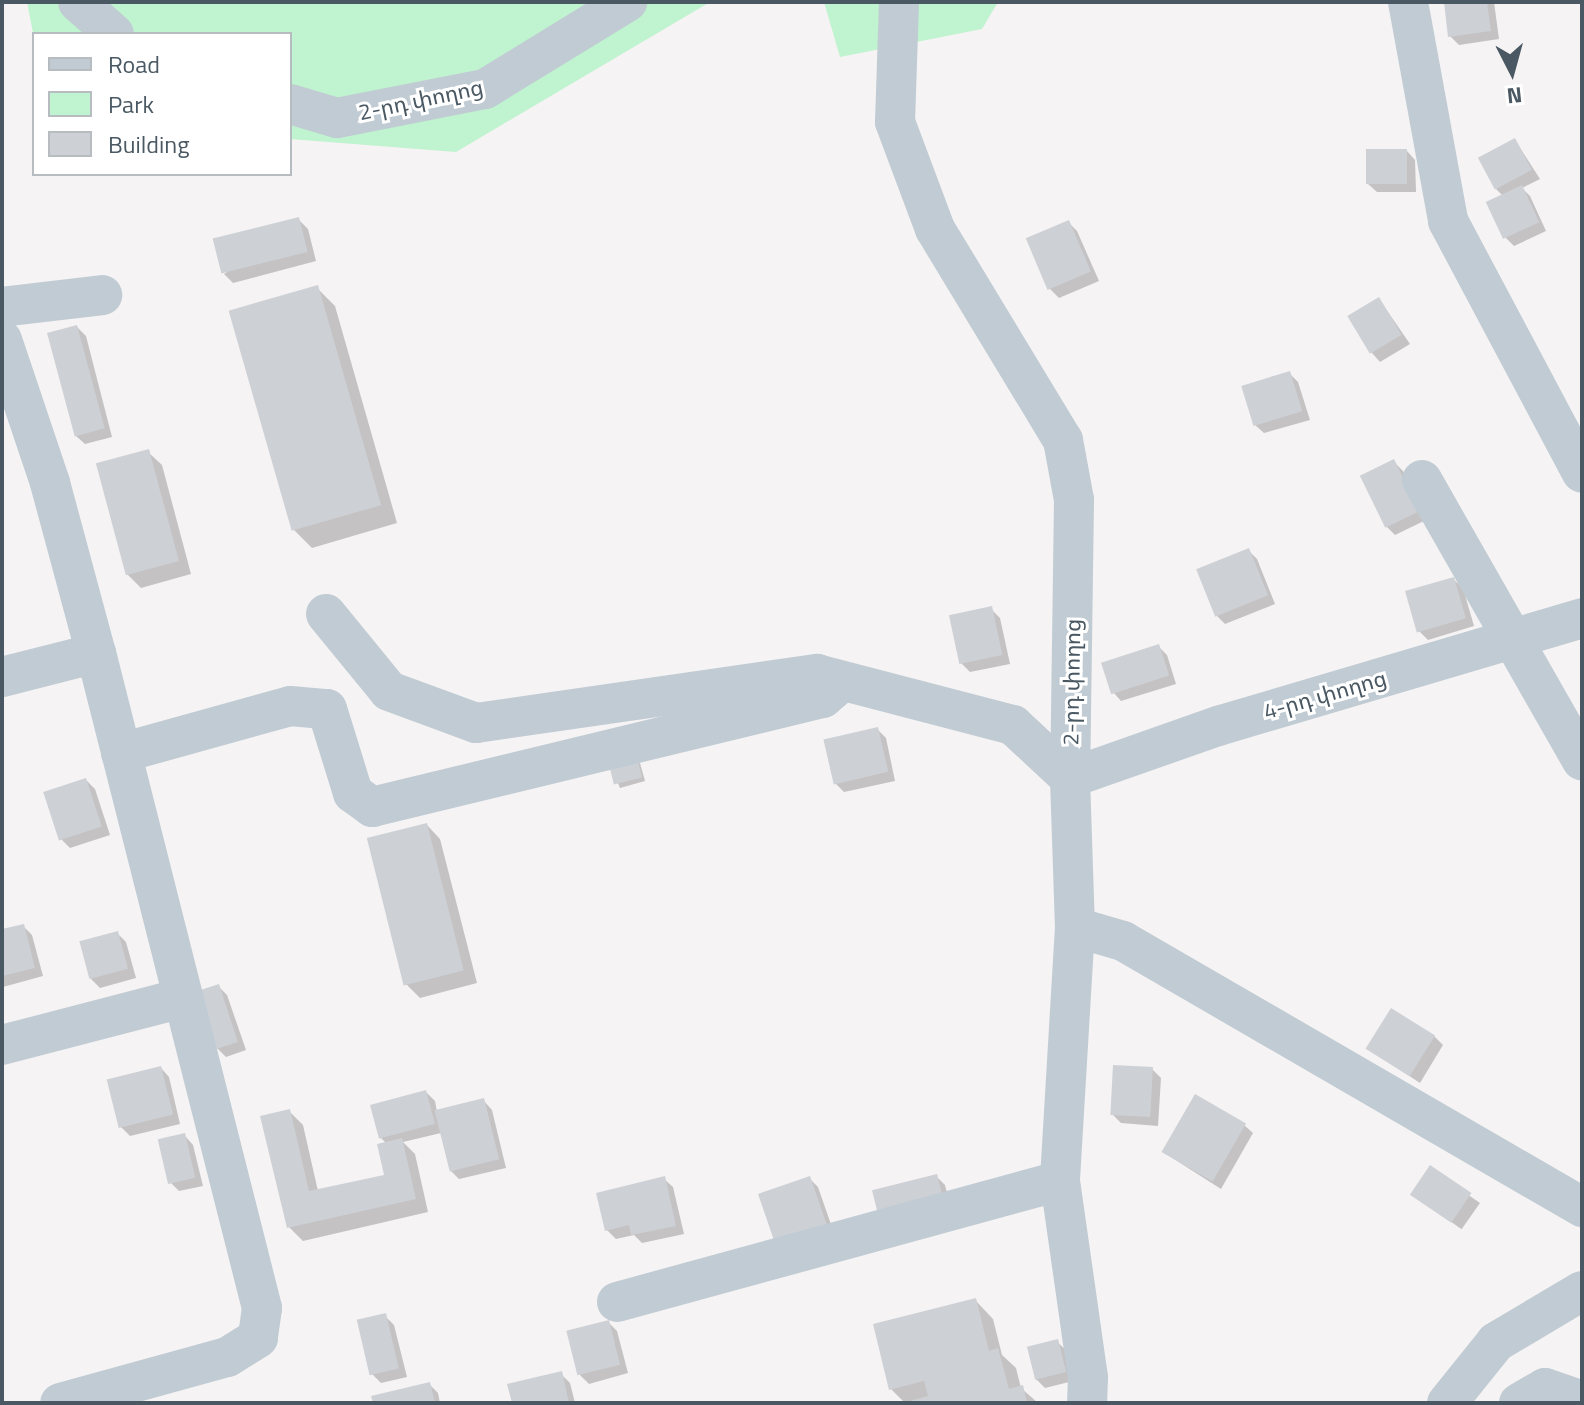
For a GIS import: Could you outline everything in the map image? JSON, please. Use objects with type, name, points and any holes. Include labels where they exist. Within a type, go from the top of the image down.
[{"type":"street","points":[[78,2],[112,32]]},
{"type":"street","name":"2-րդ փողոց","points":[[292,105],[337,118],[485,89],[627,2]]},
{"type":"street","name":"2-րդ փողոց","points":[[899,2],[895,122],[935,229],[1063,440],[1074,500],[1070,778],[1075,927],[1060,1181],[1088,1377],[1087,1403]]},
{"type":"street","points":[[1408,2],[1448,221],[1582,473]]},
{"type":"street","points":[[2,307],[102,295]]},
{"type":"street","points":[[2,340],[50,483],[96,653],[262,1308],[258,1338],[227,1357],[60,1403]]},
{"type":"street","points":[[1422,480],[1582,761]]},
{"type":"street","points":[[326,614],[389,691],[476,723],[817,674],[1013,725],[1070,778]]},
{"type":"street","name":"4-րդ փողոց","points":[[1070,778],[1218,726],[1582,618]]},
{"type":"street","points":[[2,677],[96,653]]},
{"type":"street","points":[[121,753],[290,706],[327,709],[353,793],[372,807],[823,698],[843,680]]},
{"type":"street","points":[[1075,927],[1123,941],[1582,1207]]},
{"type":"street","points":[[2,1045],[182,998]]},
{"type":"street","points":[[617,1302],[1060,1181]]},
{"type":"street","points":[[1447,1403],[1496,1342],[1582,1291]]},
{"type":"street","points":[[1519,1403],[1545,1388],[1582,1401]]},
{"type":"green space","points":[[27,2],[710,2],[456,152],[292,139],[292,32],[33,32]]},
{"type":"green space","points":[[824,2],[998,2],[982,29],[840,57]]},
{"type":"building","points":[[1444,2],[1487,2],[1491,31],[1448,37]]},
{"type":"building","points":[[1515,138],[1532,170],[1495,190],[1478,158]]},
{"type":"building","points":[[1366,149],[1407,149],[1407,184],[1366,184]]},
{"type":"building","points":[[1522,185],[1539,222],[1503,239],[1486,202]]},
{"type":"building","points":[[299,217],[308,252],[221,273],[213,239]]},
{"type":"building","points":[[1069,220],[1091,272],[1048,290],[1026,238]]},
{"type":"building","points":[[318,285],[381,505],[292,531],[229,311]]},
{"type":"building","points":[[1379,297],[1402,335],[1370,354],[1347,316]]},
{"type":"building","points":[[77,325],[105,428],[75,436],[47,333]]},
{"type":"building","points":[[1290,371],[1302,411],[1254,426],[1241,386]]},
{"type":"building","points":[[149,449],[179,561],[126,575],[96,463]]},
{"type":"building","points":[[1394,459],[1419,511],[1385,528],[1360,476]]},
{"type":"building","points":[[1249,548],[1268,595],[1215,617],[1196,569]]},
{"type":"building","points":[[1454,577],[1466,618],[1417,632],[1405,591]]},
{"type":"building","points":[[992,606],[1002,655],[959,664],[949,615]]},
{"type":"building","points":[[1159,644],[1169,675],[1111,694],[1101,663]]},
{"type":"building","points":[[878,727],[888,772],[834,784],[823,740]]},
{"type":"building","points":[[637,757],[642,777],[614,784],[609,764]]},
{"type":"building","points":[[86,778],[102,827],[59,840],[43,792]]},
{"type":"building","points":[[427,823],[464,970],[404,985],[367,838]]},
{"type":"building","points":[[24,924],[35,968],[2,976],[2,929]]},
{"type":"building","points":[[118,931],[128,969],[89,979],[79,941]]},
{"type":"building","points":[[219,984],[238,1042],[214,1050],[195,992]]},
{"type":"building","points":[[1391,1008],[1435,1036],[1410,1076],[1366,1049]]},
{"type":"building","points":[[1113,1065],[1153,1067],[1150,1117],[1110,1115]]},
{"type":"building","points":[[161,1066],[173,1115],[119,1128],[107,1080]]},
{"type":"building","points":[[426,1090],[435,1124],[379,1139],[370,1105]]},
{"type":"building","points":[[1195,1094],[1246,1124],[1213,1182],[1162,1152]]},
{"type":"building","points":[[484,1098],[499,1159],[450,1171],[435,1110]]},
{"type":"building","points":[[290,1109],[309,1191],[384,1175],[377,1144],[402,1138],[416,1199],[287,1228],[260,1116]]},
{"type":"building","points":[[185,1133],[195,1178],[168,1184],[158,1139]]},
{"type":"building","points":[[1430,1165],[1471,1193],[1451,1223],[1410,1195]]},
{"type":"building","points":[[937,1174],[945,1207],[880,1223],[872,1190]]},
{"type":"building","points":[[665,1176],[676,1226],[631,1235],[629,1225],[605,1231],[596,1193]]},
{"type":"building","points":[[810,1176],[828,1227],[776,1245],[758,1194]]},
{"type":"building","points":[[976,1298],[989,1351],[998,1348],[1009,1389],[1023,1385],[1027,1403],[903,1403],[928,1396],[924,1381],[889,1390],[873,1324]]},
{"type":"building","points":[[386,1313],[399,1369],[370,1375],[357,1320]]},
{"type":"building","points":[[609,1320],[620,1365],[577,1375],[566,1331]]},
{"type":"building","points":[[1058,1339],[1066,1372],[1035,1380],[1027,1347]]},
{"type":"building","points":[[562,1371],[569,1403],[512,1403],[507,1384]]},
{"type":"building","points":[[430,1382],[435,1403],[373,1403],[371,1396]]}]
